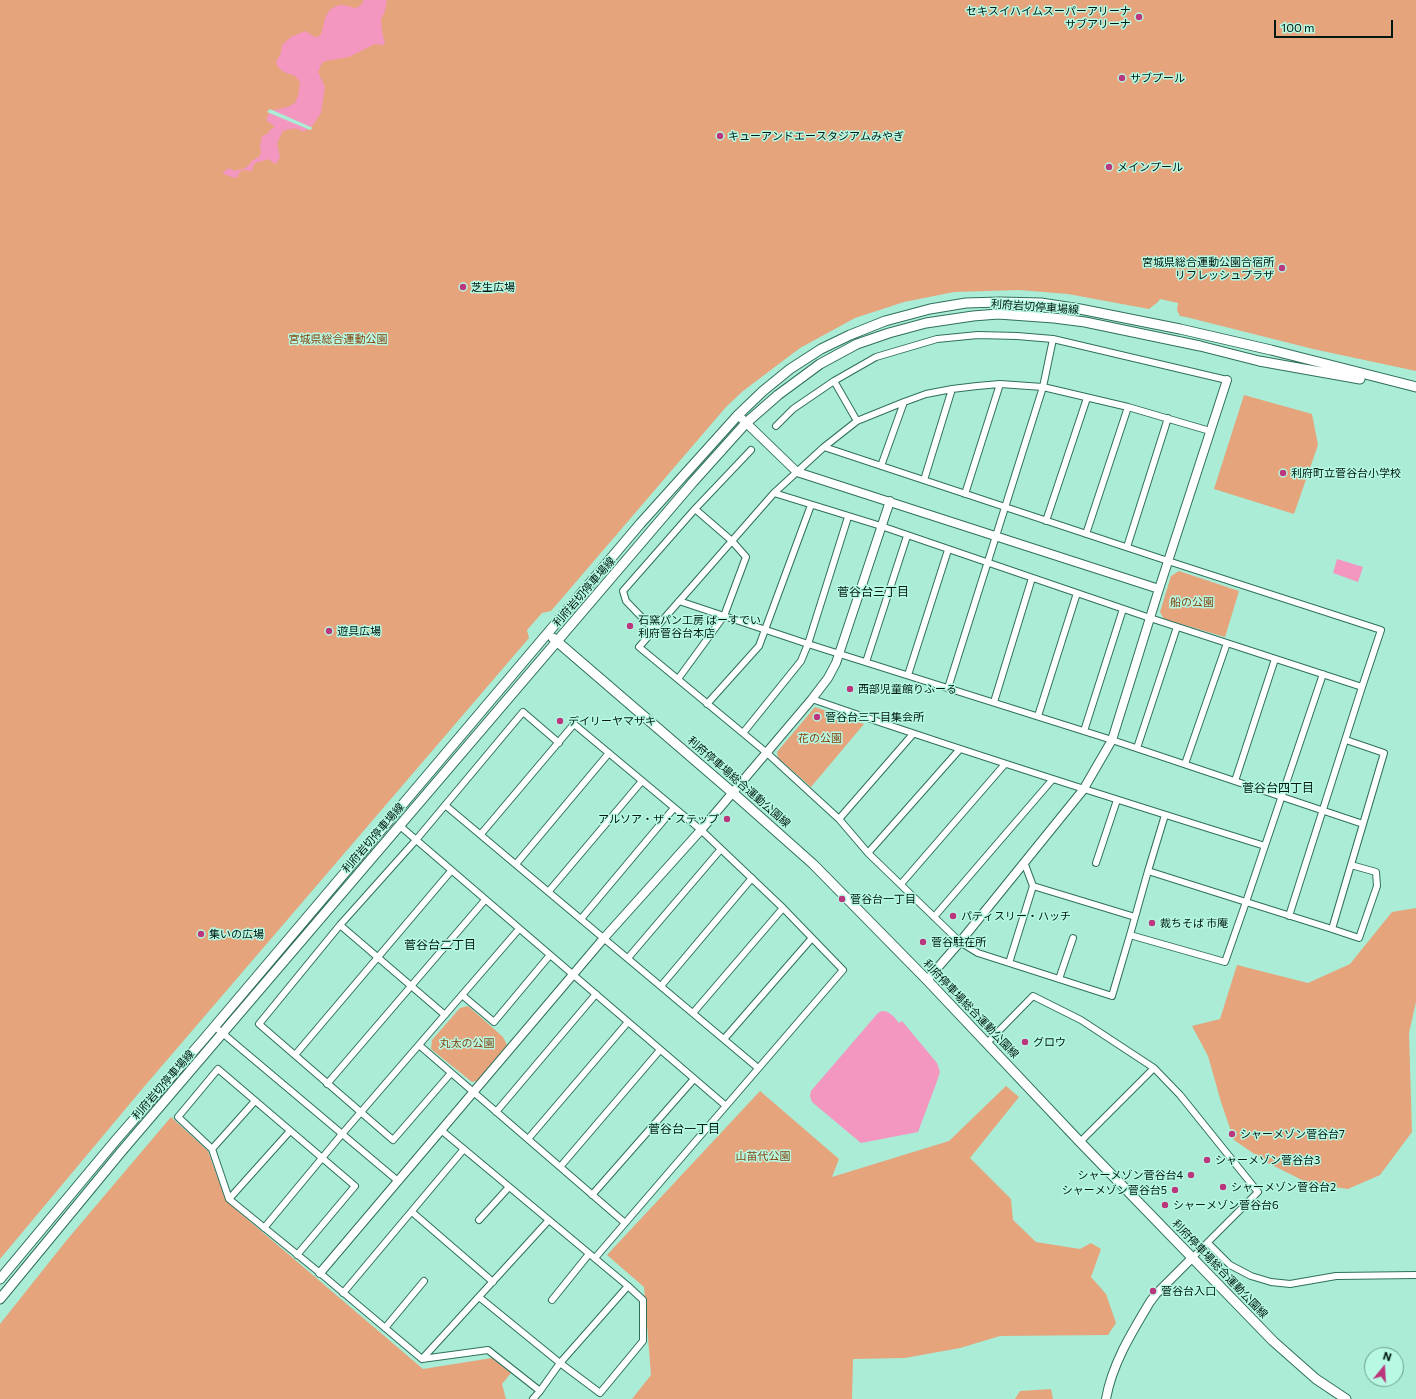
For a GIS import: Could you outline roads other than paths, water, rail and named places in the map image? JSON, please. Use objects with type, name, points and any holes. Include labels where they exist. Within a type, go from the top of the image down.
[{"type":"main road","name":"利府岩切停車場線","points":[[0,1279],[116,1140],[640,524],[738,415],[763,391],[790,369],[826,346],[885,321],[930,309],[966,303],[1042,303],[1180,329],[1271,350],[1416,387]]},
{"type":"main road","name":"利府岩切停車場線","points":[[0,1299],[121,1152],[693,482],[746,423],[778,395],[820,364],[858,344],[889,332],[926,323],[998,314],[1085,322],[1200,346],[1259,361],[1363,380],[1393,382]]},
{"type":"main road","name":"利府停車場総合運動公園線","points":[[548,633],[733,792],[812,864],[927,980],[1080,1142],[1273,1341],[1316,1379],[1346,1399]]},
{"type":"street","points":[[776,426],[793,409],[834,381],[876,357],[937,339],[978,335],[1053,339],[1227,380],[1112,740],[1083,790],[960,942],[927,980]]},
{"type":"street","points":[[948,688],[1044,387],[1053,339]]},
{"type":"street","points":[[834,381],[857,421]]},
{"type":"street","points":[[1165,815],[1112,996],[1059,980],[978,953],[960,942],[868,853],[839,819],[767,753],[639,648],[774,493],[824,448],[857,421],[904,402],[926,394],[952,388],[1000,384],[1044,387],[1128,407],[1210,431]]},
{"type":"street","points":[[965,494],[1000,384]]},
{"type":"street","points":[[924,480],[952,388]]},
{"type":"street","points":[[1046,521],[1088,398]]},
{"type":"street","points":[[881,466],[904,402]]},
{"type":"street","points":[[1086,534],[1128,407]]},
{"type":"street","points":[[738,415],[797,472],[1159,589]]},
{"type":"street","points":[[1127,547],[1168,418]]},
{"type":"street","points":[[824,448],[1381,630],[1289,916]]},
{"type":"street","points":[[654,630],[626,601],[623,591],[751,450]]},
{"type":"street","points":[[774,493],[881,526],[1123,609],[1362,687]]},
{"type":"street","points":[[320,1273],[604,938],[701,830],[767,753],[828,678],[836,664],[890,501]]},
{"type":"street","points":[[707,704],[759,646],[811,505]]},
{"type":"street","points":[[678,679],[724,616],[746,557],[732,541],[696,509]]},
{"type":"street","points":[[743,733],[802,661],[848,517]]},
{"type":"street","points":[[866,662],[907,536]]},
{"type":"street","points":[[908,675],[948,550]]},
{"type":"street","points":[[994,702],[1032,578]]},
{"type":"street","points":[[1038,716],[1077,593]]},
{"type":"street","points":[[679,601],[808,644],[1137,748],[1363,824]]},
{"type":"street","points":[[1084,731],[1123,609]]},
{"type":"street","points":[[1137,748],[1177,627]]},
{"type":"street","points":[[1185,764],[1227,643]]},
{"type":"street","points":[[1235,781],[1275,659]]},
{"type":"street","points":[[1130,935],[1225,962],[1323,674]]},
{"type":"street","points":[[812,699],[1052,780],[1265,846]]},
{"type":"street","points":[[451,1073],[393,1140],[259,1024],[340,925],[416,840],[523,712],[559,743]]},
{"type":"street","points":[[481,834],[574,724],[701,830],[783,908],[843,970],[595,1258]]},
{"type":"street","points":[[839,819],[913,734]]},
{"type":"street","points":[[1332,929],[1384,753],[1346,740]]},
{"type":"street","points":[[868,853],[960,749]]},
{"type":"street","points":[[516,864],[609,753]]},
{"type":"street","points":[[901,884],[1005,764]]},
{"type":"street","points":[[934,917],[1052,780]]},
{"type":"street","points":[[549,892],[642,781]]},
{"type":"street","points":[[1096,863],[1116,800]]},
{"type":"street","points":[[445,805],[758,1068]]},
{"type":"street","points":[[581,919],[674,808]]},
{"type":"street","points":[[400,826],[726,1106]]},
{"type":"street","points":[[628,958],[721,849]]},
{"type":"street","points":[[1009,963],[1033,886],[1024,862]]},
{"type":"street","points":[[1148,871],[1359,938],[1376,886],[1376,872],[1351,865]]},
{"type":"street","points":[[295,1055],[451,871]]},
{"type":"street","points":[[661,986],[752,878]]},
{"type":"street","points":[[1033,886],[1135,917]]},
{"type":"street","points":[[328,1084],[485,900]]},
{"type":"street","points":[[693,1013],[783,908]]},
{"type":"street","points":[[340,925],[445,1015]]},
{"type":"street","points":[[264,1228],[342,1134],[519,929]]},
{"type":"street","points":[[724,1039],[812,938]]},
{"type":"street","points":[[1059,980],[1073,938]]},
{"type":"street","points":[[462,996],[494,1022],[550,955]]},
{"type":"street","points":[[496,1112],[596,994]]},
{"type":"street","points":[[987,1043],[1033,996],[1081,1020],[1154,1068],[1180,1095],[1258,1192],[1156,1294],[1150,1302],[1121,1354],[1110,1380],[1106,1399]]},
{"type":"street","points":[[528,1139],[628,1022]]},
{"type":"street","points":[[214,1026],[398,1181]]},
{"type":"street","points":[[419,1045],[625,1223]]},
{"type":"street","points":[[560,1167],[660,1050]]},
{"type":"street","points":[[1080,1142],[1154,1068]]},
{"type":"street","points":[[298,1255],[355,1186],[218,1069],[178,1117],[212,1149],[229,1199],[422,1359],[488,1350],[540,1391]]},
{"type":"street","points":[[592,1195],[694,1079]]},
{"type":"street","points":[[212,1149],[255,1101]]},
{"type":"street","points":[[441,1130],[595,1258],[643,1300],[643,1341],[600,1393],[560,1363],[479,1297]]},
{"type":"street","points":[[229,1199],[290,1131]]},
{"type":"street","points":[[343,1293],[464,1149]]},
{"type":"street","points":[[479,1220],[509,1187]]},
{"type":"street","points":[[412,1212],[493,1282]]},
{"type":"street","points":[[422,1359],[549,1220]]},
{"type":"street","points":[[1208,1243],[1230,1265],[1251,1276],[1271,1282],[1290,1284],[1336,1276],[1416,1275]]},
{"type":"street","points":[[552,1300],[589,1254]]},
{"type":"street","points":[[385,1328],[424,1280]]},
{"type":"street","points":[[533,1399],[560,1363],[628,1286]]},
{"type":"place","name":"セキスイハイムスーパーアリーナ サブアリーナ","points":[[1139,17]]},
{"type":"place","name":"サブプール","points":[[1122,78]]},
{"type":"place","name":"キューアンドエースタジアムみやぎ","points":[[720,136]]},
{"type":"place","name":"メインプール","points":[[1109,167]]},
{"type":"place","name":"宮城県総合運動公園合宿所 リフレッシュプラザ","points":[[1282,268]]},
{"type":"place","name":"芝生広場","points":[[463,287]]},
{"type":"place","name":"利府町立菅谷台小学校","points":[[1283,473]]},
{"type":"place","name":"石窯パン工房 ばーすでい 利府菅谷台本店","points":[[630,626]]},
{"type":"place","name":"遊具広場","points":[[329,631]]},
{"type":"place","name":"西部児童館りふーる","points":[[850,689]]},
{"type":"place","name":"菅谷台三丁目集会所","points":[[817,717]]},
{"type":"place","name":"デイリーヤマザキ","points":[[560,721]]},
{"type":"place","name":"アルソア・ザ・ステップ","points":[[727,819]]},
{"type":"place","name":"菅谷台一丁目","points":[[842,899]]},
{"type":"place","name":"パティスリー・ハッチ","points":[[953,916]]},
{"type":"place","name":"裁ちそば 市庵","points":[[1152,923]]},
{"type":"place","name":"集いの広場","points":[[201,934]]},
{"type":"place","name":"菅谷駐在所","points":[[923,942]]},
{"type":"place","name":"グロウ","points":[[1025,1042]]},
{"type":"place","name":"シャーメゾン菅谷台7","points":[[1232,1134]]},
{"type":"place","name":"シャーメゾン菅谷台3","points":[[1207,1160]]},
{"type":"place","name":"シャーメゾン菅谷台4","points":[[1191,1175]]},
{"type":"place","name":"シャーメゾン菅谷台2","points":[[1223,1187]]},
{"type":"place","name":"シャーメゾン菅谷台5","points":[[1175,1190]]},
{"type":"place","name":"シャーメゾン菅谷台6","points":[[1165,1205]]},
{"type":"place","name":"菅谷台入口","points":[[1153,1291]]},
{"type":"district","name":"菅谷台三丁目","points":[[873,592]]},
{"type":"district","name":"菅谷台四丁目","points":[[1278,788]]},
{"type":"district","name":"菅谷台二丁目","points":[[440,945]]},
{"type":"district","name":"菅谷台一丁目","points":[[684,1129]]},
{"type":"park label","name":"宮城県総合運動公園","points":[[338,339]]},
{"type":"park label","name":"船の公園","points":[[1192,602]]},
{"type":"park label","name":"花の公園","points":[[820,738]]},
{"type":"park label","name":"丸太の公園","points":[[467,1043]]},
{"type":"park label","name":"山苗代公園","points":[[763,1156]]}]
